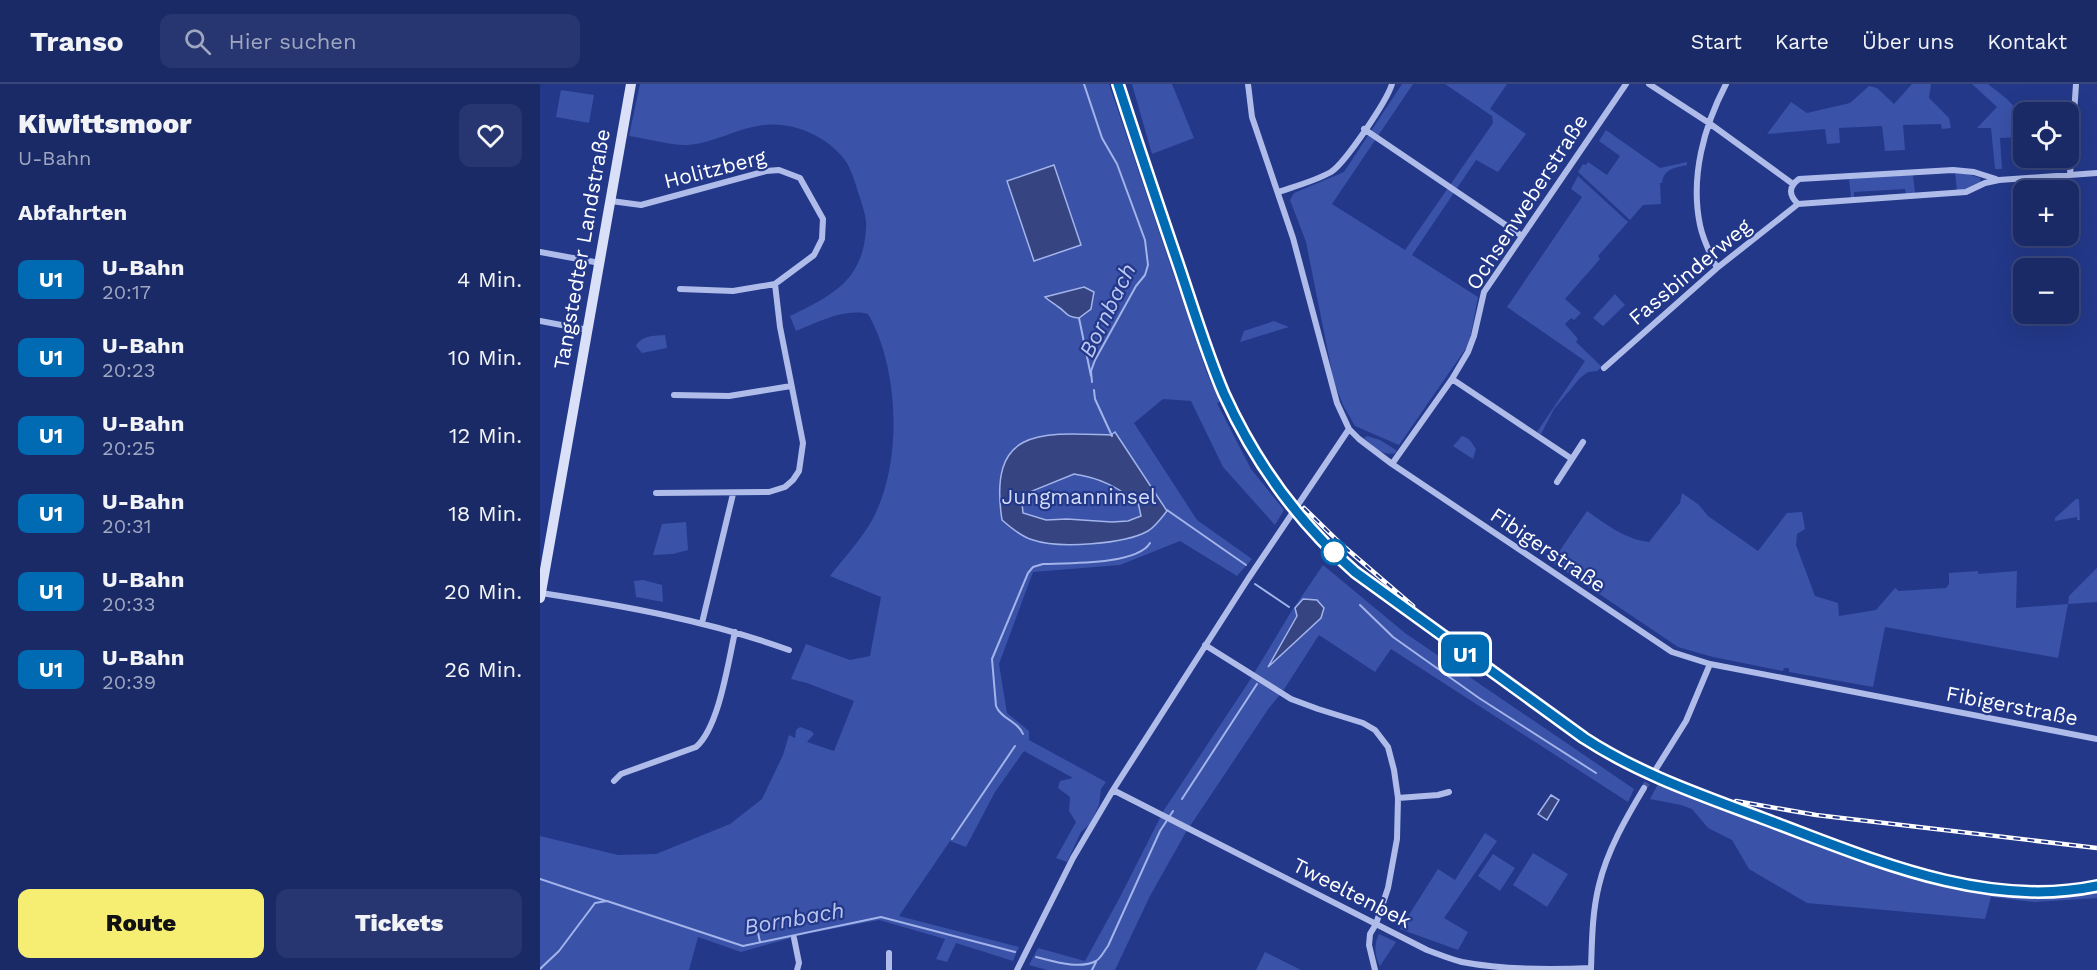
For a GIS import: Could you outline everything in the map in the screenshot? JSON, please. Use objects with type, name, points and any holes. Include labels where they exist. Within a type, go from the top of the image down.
[{"type":"street","name":"Tangstedter Landstraße","points":[[541,596],[631,84]]},
{"type":"street","name":"Fibigerstraße","points":[[1248,84],[1252,117],[1299,260],[1337,403],[1349,429],[1359,439],[1392,464],[1672,652],[1710,664],[2097,739]]},
{"type":"street","points":[[1278,192],[1333,170],[1343,160],[1392,84]]},
{"type":"street","name":"Ochsenweberstraße","points":[[1392,464],[1452,379],[1468,352],[1484,292],[1626,84]]},
{"type":"street","points":[[1649,84],[1709,123],[1793,184]]},
{"type":"street","points":[[1717,268],[1704,238],[1697,203],[1699,163],[1709,123],[1726,84]]},
{"type":"street","points":[[2070,175],[2076,84]]},
{"type":"street","points":[[1364,129],[1522,236]]},
{"type":"street","name":"Holitzberg","points":[[611,201],[641,205],[766,171],[779,170],[800,178],[824,219],[824,231],[814,255],[775,284],[733,291],[680,289]]},
{"type":"street","points":[[1999,180],[1974,172],[1953,170],[1799,179],[1793,184],[1791,195],[1798,204],[1966,192],[1985,183],[1999,180],[2097,173]]},
{"type":"street","name":"Fassbinderweg","points":[[1604,368],[1717,268],[1798,204]]},
{"type":"street","points":[[540,252],[600,263]]},
{"type":"street","points":[[656,493],[733,494],[776,490],[785,486],[799,471],[802,443],[777,309],[775,284]]},
{"type":"street","points":[[540,321],[588,330]]},
{"type":"street","points":[[1452,379],[1572,459]]},
{"type":"street","points":[[674,395],[729,396],[791,386]]},
{"type":"street","points":[[1017,970],[1073,858],[1113,790],[1205,645],[1349,429]]},
{"type":"street","points":[[1557,482],[1583,442]]},
{"type":"street","points":[[702,623],[733,494]]},
{"type":"street","points":[[541,596],[649,611],[735,632],[789,650]]},
{"type":"street","points":[[614,781],[621,774],[696,747],[704,739],[713,721],[735,632]]},
{"type":"street","points":[[1205,645],[1291,699],[1318,710],[1355,720],[1375,730],[1388,747],[1398,798],[1395,853],[1388,888],[1376,924],[1370,934],[1375,970]]},
{"type":"street","points":[[1656,769],[1686,721],[1710,664]]},
{"type":"street","points":[[1591,969],[1592,929],[1599,886],[1615,840],[1644,788]]},
{"type":"street","name":"Tweeltenbek","points":[[1113,790],[1427,950],[1461,962],[1493,967],[1591,969]]},
{"type":"street","points":[[1398,798],[1449,792]]},
{"type":"street","points":[[794,938],[799,963],[798,970]]},
{"type":"street","points":[[889,970],[890,954]]},
{"type":"green space","points":[[640,84],[1109,84],[1207,373],[1220,402],[1217,403],[1251,469],[1284,510],[1275,525],[1223,467],[1191,401],[1163,399],[1134,423],[1197,520],[1252,559],[1237,576],[1180,541],[1120,565],[1033,572],[999,664],[1007,713],[1029,731],[1029,740],[1106,782],[1101,789],[1099,805],[1090,824],[1081,832],[1067,862],[1056,858],[1076,822],[1069,811],[1070,797],[1058,788],[1060,781],[1073,778],[1024,751],[995,792],[966,847],[950,841],[899,916],[1019,947],[1013,961],[956,943],[947,962],[936,959],[945,939],[879,920],[805,934],[741,952],[698,937],[689,970],[540,970],[540,836],[618,855],[656,854],[730,824],[762,799],[783,755],[789,735],[795,738],[796,730],[800,727],[814,734],[807,742],[834,751],[854,701],[791,679],[806,644],[850,660],[870,656],[881,597],[830,576],[871,522],[889,474],[894,418],[891,389],[879,336],[868,314],[841,314],[796,331],[790,316],[831,293],[842,284],[859,262],[864,247],[866,221],[847,163],[821,138],[799,128],[775,124],[744,129],[688,145],[629,136]],"holes":[[[1115,432],[1167,511],[1150,531],[1002,520],[1076,433],[1111,435]]]},
{"type":"green space","points":[[1132,84],[1172,84],[1194,138],[1152,154]]},
{"type":"green space","points":[[1402,84],[1413,84],[1332,204],[1405,250],[1493,123],[1492,116],[1445,84],[1507,84],[1490,109],[1526,134],[1498,172],[1476,160],[1412,255],[1478,297],[1469,344],[1399,445],[1355,426],[1343,405],[1334,382],[1306,242],[1290,200],[1294,193],[1344,172]]},
{"type":"green space","points":[[1912,84],[1931,84],[1929,98],[1949,118],[1951,128],[1942,129],[1941,124],[1903,125],[1905,150],[1885,151],[1882,126],[1839,128],[1840,143],[1827,144],[1825,129],[1767,134],[1791,102],[1807,113],[1850,103],[1869,86],[1877,88],[1894,104]]},
{"type":"green space","points":[[1972,84],[1988,84],[2013,105],[2013,137],[2000,138],[2002,169],[1995,169],[1991,128],[1977,128],[1997,107]]},
{"type":"green space","points":[[561,90],[594,95],[589,123],[556,117]]},
{"type":"green space","points":[[1606,130],[1660,168],[1687,162],[1687,165],[1665,174],[1660,183],[1661,204],[1643,205],[1630,220],[1578,172],[1583,164],[1586,165],[1588,162],[1607,175],[1620,156],[1599,141]]},
{"type":"green space","points":[[1955,172],[1980,178],[1981,183],[1967,190],[1957,191]]},
{"type":"green space","points":[[1913,175],[1915,193],[1906,194],[1905,189],[1854,192],[1854,198],[1851,198],[1849,179]]},
{"type":"green space","points":[[1578,176],[1628,222],[1565,299],[1581,313],[1574,320],[1571,318],[1565,324],[1578,339],[1576,342],[1602,367],[1580,378],[1554,409],[1541,434],[1537,432],[1585,361],[1507,307],[1582,197],[1571,189]]},
{"type":"green space","points":[[1615,294],[1625,305],[1603,326],[1593,318]]},
{"type":"green space","points":[[1274,321],[1289,327],[1240,342],[1244,331]]},
{"type":"green space","points":[[665,335],[667,348],[642,353],[636,346],[645,338]]},
{"type":"green space","points":[[1367,436],[1380,440],[1396,450],[1396,453],[1391,454],[1378,450],[1364,438]]},
{"type":"green space","points":[[1462,436],[1469,440],[1476,449],[1473,459],[1453,446]]},
{"type":"green space","name":"Jungmanninsel","points":[[1074,474],[1108,484],[1138,502],[1141,516],[1128,521],[1112,522],[1046,520],[1023,513],[1022,503],[1032,491]]},
{"type":"green space","points":[[1682,493],[1699,505],[1708,516],[1758,551],[1787,513],[1802,512],[1805,529],[1797,534],[1796,545],[1815,596],[1838,603],[1839,616],[1876,610],[1895,588],[1899,591],[1946,588],[1949,584],[1949,573],[1978,571],[1978,574],[2017,571],[2016,608],[2068,604],[2058,658],[1885,627],[1873,687],[1789,672],[1789,668],[1784,668],[1783,671],[1713,657],[1678,647],[1552,562],[1587,511],[1608,526],[1631,538],[1649,542],[1680,503]]},
{"type":"green space","points":[[2076,499],[2079,499],[2080,520],[2077,520],[2077,517],[2055,521],[2055,518]]},
{"type":"green space","points":[[686,522],[688,550],[673,554],[653,555],[662,524]]},
{"type":"green space","points":[[1323,565],[1405,633],[1634,789],[1628,802],[1391,649],[1375,672],[1319,635],[1186,832],[1150,896],[1115,970],[1047,970],[1029,965],[1038,948],[1085,961],[1164,810],[1250,680],[1291,612]],"holes":[[[1297,615],[1321,618],[1270,665],[1269,665]]]},
{"type":"green space","points":[[2097,568],[2097,602],[2068,604],[2069,596]]},
{"type":"green space","points":[[643,580],[662,585],[663,602],[636,597],[634,581]]},
{"type":"green space","points":[[1659,782],[1828,846],[1941,883],[2007,896],[2046,896],[2097,890],[2097,898],[2035,902],[1991,897],[1985,919],[1807,903],[1749,869],[1732,840],[1708,828],[1692,809],[1650,799]]},
{"type":"green space","points":[[1485,833],[1497,841],[1444,918],[1468,932],[1458,950],[1400,929],[1438,869],[1455,880]]},
{"type":"green space","points":[[1533,853],[1568,874],[1547,907],[1513,885]]},
{"type":"green space","points":[[1493,854],[1515,868],[1500,891],[1478,876]]},
{"type":"green space","points":[[1379,934],[1396,942],[1380,966],[1375,950]]},
{"type":"green space","points":[[1265,952],[1301,970],[1256,970]]},
{"type":"shaded area","points":[[1054,165],[1081,245],[1034,261],[1007,181]]},
{"type":"shaded area","points":[[1084,287],[1094,292],[1091,309],[1079,318],[1069,315],[1045,297]]},
{"type":"shaded area","points":[[1115,432],[1167,511],[1151,529],[1124,539],[1075,545],[1044,543],[1029,539],[1002,520],[1000,490],[1003,467],[1011,452],[1024,442],[1041,436],[1111,435]],"holes":[[[1074,474],[1092,478],[1123,492],[1138,502],[1141,516],[1128,521],[1112,522],[1046,520],[1023,513],[1022,503],[1032,491]]]},
{"type":"shaded area","points":[[1303,599],[1317,600],[1324,608],[1321,618],[1268,667],[1297,616],[1295,608]]},
{"type":"shaded area","points":[[1551,795],[1559,800],[1547,820],[1538,814]]},
{"type":"waterway","name":"Bornbach","points":[[1084,84],[1102,138],[1117,164],[1145,240],[1148,265],[1145,275],[1136,286],[1095,360],[1091,371],[1092,382]]},
{"type":"waterway","points":[[1079,318],[1091,376]]},
{"type":"waterway","name":"Bornbach","points":[[1094,390],[1095,399],[1112,436]]},
{"type":"waterway","name":"Bornbach","points":[[1167,510],[1246,565]]},
{"type":"waterway","name":"Tweeltenbek","points":[[1023,734],[996,706],[992,659],[1028,573],[1033,567],[1043,564],[1117,559],[1143,550],[1150,543]]},
{"type":"waterway","name":"Bornbach","points":[[1255,584],[1289,607]]},
{"type":"waterway","points":[[1360,605],[1393,637],[1479,698],[1596,773]]},
{"type":"waterway","name":"Bornbach","points":[[1182,799],[1257,684]]},
{"type":"waterway","name":"Tweeltenbek","points":[[952,839],[1015,746]]},
{"type":"waterway","name":"Bornbach","points":[[1036,957],[1074,965],[1089,964],[1099,958],[1108,946],[1160,831],[1173,811]]},
{"type":"waterway","points":[[540,879],[606,901]]},
{"type":"waterway","name":"Bornbach","points":[[540,969],[559,951],[595,903],[607,901],[743,946],[881,917],[1015,952]]},
{"type":"waterway","points":[[757,928],[760,942]]},
{"type":"waterway","name":"Bornbach","points":[[1092,970],[1096,962]]},
{"type":"tunnel","points":[[1644,788],[1656,769]]},
{"type":"railway","points":[[1117,84],[1223,392],[1253,448],[1288,500],[1329,548],[1358,574],[1584,738],[1629,763],[1675,784],[1849,850],[1930,876],[1972,886],[2013,891],[2055,891],[2097,886]]},
{"type":"railway","points":[[1304,508],[1341,544],[1413,606]]},
{"type":"railway","points":[[1736,801],[1816,815],[2097,848]]},
{"type":"metro line","name":"U1","points":[[1118,84],[1223,392],[1253,450],[1290,503],[1316,534],[1355,572],[1556,720],[1605,752],[1660,780],[1871,859],[1970,886],[2008,891],[2047,891],[2097,886]]}]
